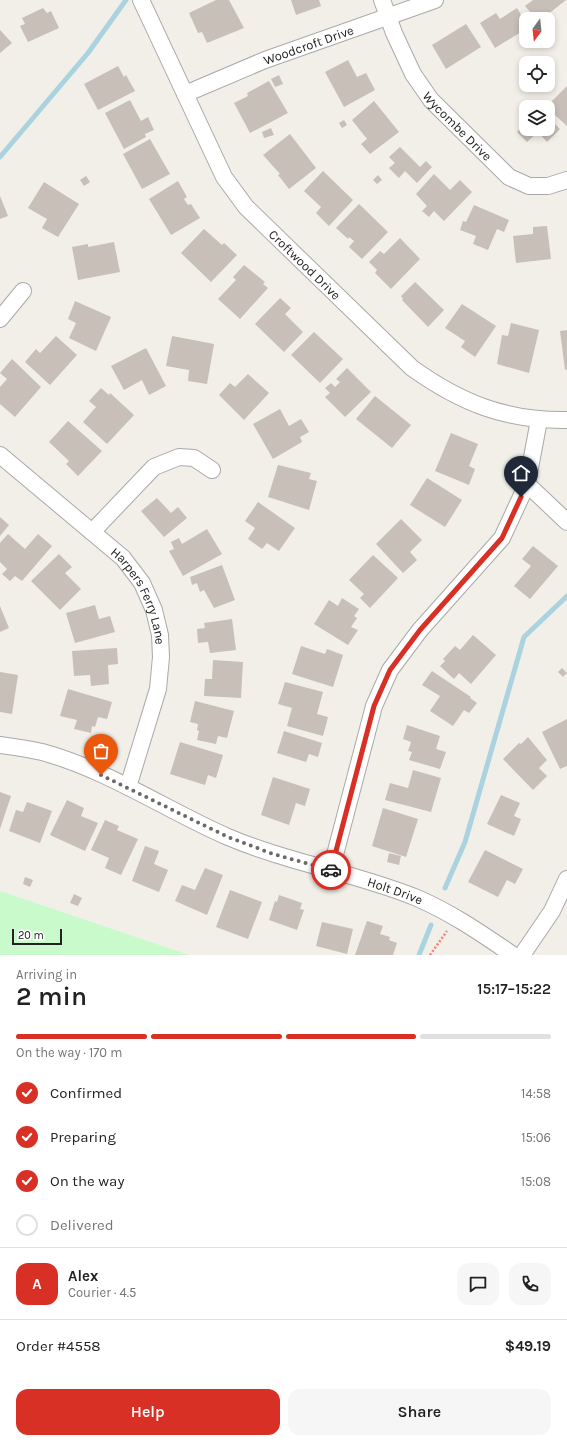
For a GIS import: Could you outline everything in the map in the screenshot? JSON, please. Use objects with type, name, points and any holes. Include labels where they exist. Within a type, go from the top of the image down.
[{"type":"street","name":"Wycombe Drive","points":[[382,0],[394,33],[413,74],[431,100],[509,177],[529,186],[548,186],[567,180]]},
{"type":"street","name":"Woodcroft Drive","points":[[185,94],[265,60],[435,0]]},
{"type":"street","name":"Croftwood Drive","points":[[144,6],[224,177],[246,207],[412,368],[439,387],[466,400],[498,412],[539,420],[567,420]]},
{"type":"street","points":[[0,318],[23,291]]},
{"type":"street","points":[[331,870],[374,706],[390,670],[420,630],[502,538],[527,484],[539,420]]},
{"type":"street","name":"Harpers Ferry Lane","points":[[0,455],[122,558],[142,583],[154,610],[160,636],[161,657],[158,689],[128,787]]},
{"type":"street","points":[[92,532],[154,467],[179,457],[194,458],[212,470]]},
{"type":"street","points":[[527,484],[567,522]]},
{"type":"street","name":"Holt Drive","points":[[0,745],[41,752],[72,762],[128,787],[228,837],[273,854],[331,870],[416,898],[449,913],[513,955]]},
{"type":"street","points":[[522,955],[552,911],[567,879]]},
{"type":"path","points":[[430,955],[448,929]]},
{"type":"green space","points":[[0,891],[189,955],[0,955]]},
{"type":"building","points":[[216,0],[229,0],[244,28],[207,43],[202,32],[198,33],[189,13]]},
{"type":"building","points":[[291,0],[319,0],[321,6],[296,15]]},
{"type":"building","points":[[533,0],[566,0],[551,12],[530,12],[525,6]]},
{"type":"building","points":[[43,8],[47,13],[51,11],[59,28],[28,42],[20,26],[25,24],[22,18]]},
{"type":"building","points":[[517,8],[519,12],[519,33],[495,48],[480,23],[496,13],[500,19]]},
{"type":"building","points":[[466,24],[481,47],[446,69],[432,45]]},
{"type":"building","points":[[0,30],[12,43],[0,53]]},
{"type":"building","points":[[348,60],[357,77],[366,73],[375,90],[344,107],[325,72]]},
{"type":"building","points":[[118,66],[124,77],[126,75],[135,91],[98,110],[84,84]]},
{"type":"building","points":[[279,75],[283,84],[275,87],[271,79]]},
{"type":"building","points":[[269,81],[288,113],[250,133],[234,103],[248,96],[247,93]]},
{"type":"building","points":[[567,86],[567,126],[555,115],[555,100],[553,100]]},
{"type":"building","points":[[130,100],[141,121],[148,117],[154,130],[145,134],[146,137],[124,149],[105,113]]},
{"type":"building","points":[[374,101],[399,132],[370,154],[361,144],[367,139],[352,120]]},
{"type":"building","points":[[344,120],[347,125],[342,128],[339,123]]},
{"type":"building","points":[[555,124],[560,129],[555,134]]},
{"type":"building","points":[[271,128],[274,135],[264,138],[262,132]]},
{"type":"building","points":[[290,134],[316,168],[289,189],[278,175],[280,174],[263,155]]},
{"type":"building","points":[[521,136],[534,136],[527,142]]},
{"type":"building","points":[[542,136],[553,136],[547,142]]},
{"type":"building","points":[[150,139],[170,174],[142,189],[123,154]]},
{"type":"building","points":[[400,147],[420,167],[426,161],[432,167],[417,183],[405,171],[399,178],[389,168],[395,163],[389,157]]},
{"type":"building","points":[[323,171],[353,200],[329,226],[316,213],[321,207],[304,191]]},
{"type":"building","points":[[434,174],[450,190],[460,180],[472,192],[444,221],[434,211],[429,217],[422,211],[427,206],[416,194]]},
{"type":"building","points":[[378,175],[382,180],[377,184],[373,180]]},
{"type":"building","points":[[86,176],[90,182],[84,186],[80,180]]},
{"type":"building","points":[[178,181],[187,197],[184,199],[188,205],[191,204],[200,218],[171,235],[149,199]]},
{"type":"building","points":[[44,182],[79,204],[58,237],[42,228],[47,219],[28,208]]},
{"type":"building","points":[[0,196],[8,216],[0,219]]},
{"type":"building","points":[[359,204],[388,232],[362,259],[349,247],[354,241],[349,237],[348,239],[336,228]]},
{"type":"building","points":[[474,205],[509,220],[504,232],[497,229],[488,250],[473,244],[476,236],[460,230],[463,221],[466,222]]},
{"type":"building","points":[[547,226],[551,259],[516,263],[513,236],[533,234],[533,227]]},
{"type":"building","points":[[204,229],[222,245],[224,243],[237,255],[211,282],[181,253]]},
{"type":"building","points":[[400,238],[420,259],[391,289],[375,273],[377,270],[369,262],[380,251],[384,254]]},
{"type":"building","points":[[114,242],[120,272],[78,280],[72,247],[88,244],[88,247]]},
{"type":"building","points":[[244,265],[265,282],[263,284],[268,288],[240,319],[218,299],[236,280],[233,277]]},
{"type":"building","points":[[415,282],[444,310],[428,327],[402,300],[403,299],[401,296]]},
{"type":"building","points":[[280,298],[291,308],[285,314],[303,332],[284,352],[255,324]]},
{"type":"building","points":[[75,301],[111,317],[96,351],[69,338],[76,323],[68,319]]},
{"type":"building","points":[[462,304],[496,326],[475,357],[461,347],[465,341],[445,328]]},
{"type":"building","points":[[511,323],[539,330],[529,373],[497,364],[502,335],[508,336]]},
{"type":"building","points":[[567,330],[567,369],[565,370],[560,331]]},
{"type":"building","points":[[314,332],[343,359],[320,383],[291,355]]},
{"type":"building","points":[[56,336],[77,355],[50,385],[25,362],[36,349],[40,353]]},
{"type":"building","points":[[172,336],[214,344],[207,384],[188,381],[189,370],[166,366]]},
{"type":"building","points":[[146,348],[166,386],[149,395],[142,380],[124,390],[111,366]]},
{"type":"building","points":[[12,359],[41,387],[15,417],[0,404],[0,387],[7,379],[0,373]]},
{"type":"building","points":[[347,368],[371,392],[345,417],[325,397],[330,393],[325,388],[331,383],[335,387],[340,382],[336,379]]},
{"type":"building","points":[[248,374],[269,393],[244,420],[219,395],[230,383],[235,387]]},
{"type":"building","points":[[101,388],[109,395],[110,393],[134,415],[107,444],[83,422],[96,407],[89,401]]},
{"type":"building","points":[[375,396],[411,425],[392,448],[356,419]]},
{"type":"building","points":[[280,409],[289,426],[301,419],[309,432],[300,437],[302,442],[273,459],[253,424]]},
{"type":"building","points":[[68,421],[102,451],[78,476],[66,464],[69,461],[49,442]]},
{"type":"building","points":[[451,433],[478,444],[469,466],[475,469],[469,485],[435,471]]},
{"type":"building","points":[[278,465],[311,473],[309,479],[317,481],[309,510],[268,497]]},
{"type":"building","points":[[427,478],[462,500],[445,527],[410,505]]},
{"type":"building","points":[[157,498],[171,513],[178,507],[187,518],[164,537],[141,511]]},
{"type":"building","points":[[258,502],[295,528],[279,551],[267,543],[262,549],[248,539],[255,528],[245,521]]},
{"type":"building","points":[[0,517],[9,525],[0,536]]},
{"type":"building","points":[[401,519],[422,540],[410,552],[417,560],[403,573],[376,544]]},
{"type":"building","points":[[207,529],[222,554],[183,576],[169,551],[174,549],[171,542],[179,538],[182,544]]},
{"type":"building","points":[[8,534],[25,549],[38,534],[52,546],[22,581],[15,576],[10,581],[2,574],[7,569],[0,562],[0,543]]},
{"type":"building","points":[[533,546],[558,566],[530,599],[514,586],[531,566],[522,559]]},
{"type":"building","points":[[59,554],[72,567],[65,573],[81,589],[60,610],[31,581]]},
{"type":"building","points":[[373,555],[398,578],[370,608],[360,598],[364,594],[349,580]]},
{"type":"building","points":[[222,565],[235,600],[214,608],[204,590],[200,592],[197,583],[192,585],[190,577]]},
{"type":"building","points":[[342,598],[359,609],[354,616],[357,618],[351,627],[358,630],[348,645],[314,624],[329,600],[338,606]]},
{"type":"building","points":[[95,605],[99,619],[110,616],[115,632],[75,643],[66,613]]},
{"type":"building","points":[[0,606],[9,628],[0,632]]},
{"type":"building","points":[[232,619],[236,650],[210,653],[208,642],[198,643],[197,629],[205,628],[204,623]]},
{"type":"building","points":[[473,635],[496,655],[471,684],[459,673],[454,679],[440,666],[445,661],[443,659],[455,646],[460,650]]},
{"type":"building","points":[[301,646],[325,654],[327,649],[343,655],[333,687],[292,674]]},
{"type":"building","points":[[117,648],[118,664],[108,665],[109,684],[91,686],[90,675],[74,676],[72,651]]},
{"type":"building","points":[[213,660],[243,662],[241,698],[204,696],[205,679],[212,679]]},
{"type":"building","points":[[562,668],[567,673],[563,677],[558,672]]},
{"type":"building","points":[[432,671],[471,697],[470,698],[477,703],[469,713],[464,710],[453,726],[430,711],[440,696],[422,685]]},
{"type":"building","points":[[0,672],[18,675],[12,714],[0,712]]},
{"type":"building","points":[[285,682],[323,692],[317,714],[328,717],[323,736],[287,726],[292,708],[278,704]]},
{"type":"building","points":[[68,689],[112,702],[107,719],[98,717],[95,727],[92,726],[91,733],[74,729],[77,720],[60,716]]},
{"type":"building","points":[[195,701],[234,711],[227,738],[218,736],[216,744],[197,740],[199,731],[197,730],[198,724],[190,722]]},
{"type":"building","points":[[567,719],[567,766],[560,769],[542,732]]},
{"type":"building","points":[[407,725],[440,736],[436,749],[446,752],[440,769],[409,760],[412,752],[408,751],[411,742],[403,739]]},
{"type":"building","points":[[284,731],[322,743],[318,757],[309,754],[306,762],[277,753]]},
{"type":"building","points":[[528,737],[547,760],[539,768],[547,776],[533,790],[503,759],[519,743],[521,744]]},
{"type":"building","points":[[180,742],[223,755],[216,778],[208,775],[205,785],[170,774]]},
{"type":"building","points":[[413,770],[441,778],[431,812],[385,800],[390,783],[408,788]]},
{"type":"building","points":[[273,777],[310,789],[305,806],[296,803],[289,825],[261,815]]},
{"type":"building","points":[[0,792],[11,796],[0,829]]},
{"type":"building","points":[[501,795],[520,803],[514,816],[521,819],[514,836],[487,824]]},
{"type":"building","points":[[67,800],[84,808],[81,816],[98,823],[85,851],[50,835]]},
{"type":"building","points":[[27,802],[52,811],[40,843],[9,831],[16,810],[23,812]]},
{"type":"building","points":[[383,808],[418,819],[406,857],[372,846]]},
{"type":"building","points":[[105,820],[119,826],[117,830],[138,839],[121,875],[105,868],[109,858],[91,850]]},
{"type":"building","points":[[145,846],[159,851],[154,864],[168,870],[159,892],[132,881]]},
{"type":"building","points":[[485,850],[523,869],[515,884],[507,880],[498,897],[468,882]]},
{"type":"building","points":[[389,853],[401,856],[399,865],[387,862]]},
{"type":"building","points":[[205,868],[223,875],[207,915],[175,901],[182,885],[195,890]]},
{"type":"building","points":[[25,877],[33,880],[30,887],[23,884]]},
{"type":"building","points":[[230,890],[262,902],[248,939],[216,927]]},
{"type":"building","points":[[74,894],[82,898],[78,906],[70,903]]},
{"type":"building","points":[[279,895],[302,903],[300,909],[304,910],[297,930],[269,920],[275,901],[277,902]]},
{"type":"building","points":[[367,921],[383,926],[380,934],[390,937],[389,940],[397,943],[393,955],[355,955]]},
{"type":"building","points":[[322,922],[353,929],[347,954],[316,946]]},
{"type":"waterway","points":[[0,157],[88,53],[126,0]]},
{"type":"waterway","points":[[445,888],[465,842],[524,637],[567,596]]},
{"type":"waterway","points":[[419,955],[431,925]]},
{"type":"way so far","points":[[101,775],[228,837],[273,854],[331,870]]},
{"type":"route","points":[[331,870],[374,706],[390,670],[420,630],[502,538],[521,497]]}]
